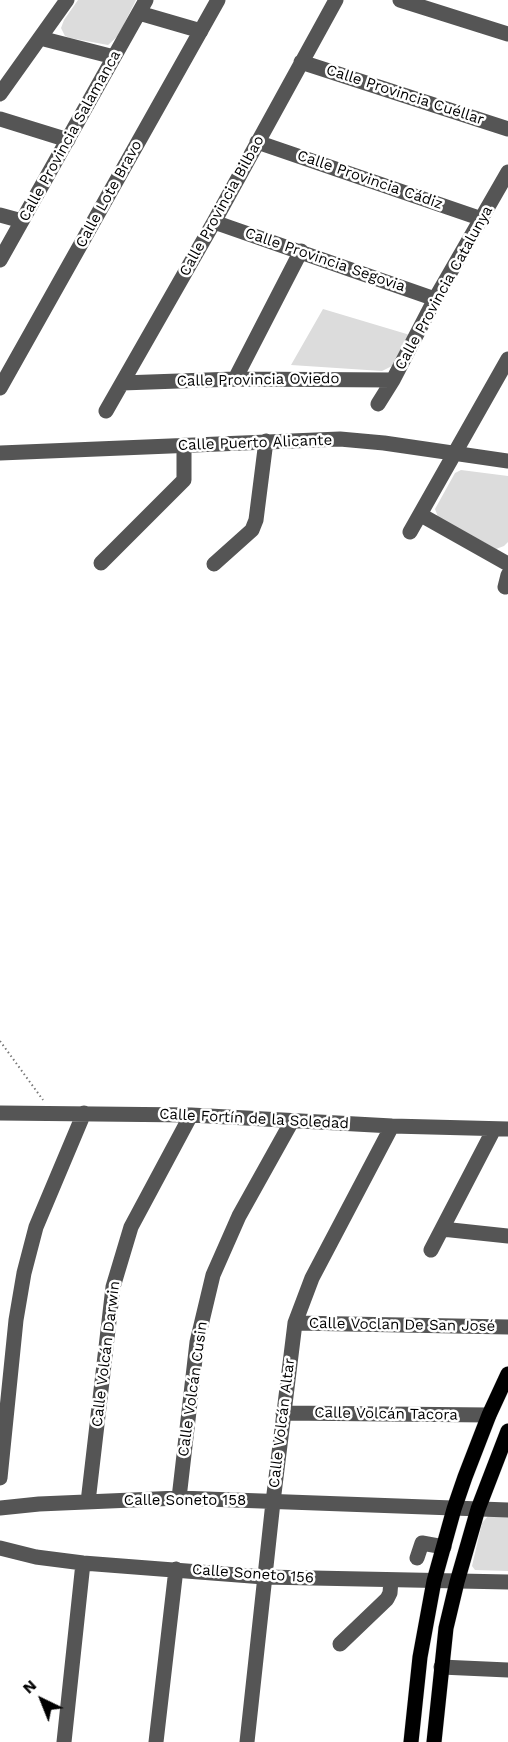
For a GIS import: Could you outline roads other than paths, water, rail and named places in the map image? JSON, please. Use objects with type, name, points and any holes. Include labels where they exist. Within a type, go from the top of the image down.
[{"type":"main road","points":[[411,1742],[420,1657],[434,1581],[454,1509],[489,1415],[508,1374]]},
{"type":"main road","points":[[434,1742],[446,1628],[478,1509],[508,1431]]},
{"type":"street","points":[[0,94],[67,0]]},
{"type":"street","name":"Calle Lote Bravo","points":[[0,388],[218,0]]},
{"type":"street","name":"Calle Provincia Bilbao","points":[[106,411],[214,222],[336,0]]},
{"type":"street","points":[[400,0],[508,34]]},
{"type":"street","name":"Calle Provincia Salamanca","points":[[0,260],[143,6],[201,31]]},
{"type":"street","points":[[40,38],[114,57]]},
{"type":"street","name":"Calle Provincia Cuéllar","points":[[301,62],[508,129]]},
{"type":"street","points":[[0,119],[68,140]]},
{"type":"street","name":"Calle Provincia Cádiz","points":[[257,142],[482,219]]},
{"type":"street","name":"Calle Provincia Catalunya","points":[[378,404],[508,172]]},
{"type":"street","points":[[0,215],[22,221]]},
{"type":"street","name":"Calle Provincia Segovia","points":[[214,222],[435,299]]},
{"type":"street","points":[[235,379],[301,251]]},
{"type":"street","points":[[410,532],[508,359]]},
{"type":"street","name":"Calle Provincia Oviedo","points":[[122,383],[235,379],[393,380]]},
{"type":"street","name":"Calle Puerto Alicante","points":[[0,453],[266,441],[340,440],[384,443],[508,461]]},
{"type":"street","points":[[213,564],[252,530],[256,520],[266,441]]},
{"type":"street","points":[[101,563],[184,480],[184,445]]},
{"type":"street","points":[[421,515],[508,564]]},
{"type":"street","name":"Calle Fortín de la Soledad","points":[[0,1113],[191,1115],[392,1126],[501,1129]]},
{"type":"street","points":[[0,1478],[16,1320],[24,1273],[36,1227],[84,1113]]},
{"type":"street","name":"Calle Volcán Darwin","points":[[88,1502],[113,1287],[131,1227],[191,1115]]},
{"type":"street","name":"Calle Volcán Cusin","points":[[179,1498],[197,1342],[213,1275],[239,1216],[292,1120]]},
{"type":"street","name":"Calle Volcán Altar","points":[[247,1742],[264,1577],[295,1323],[312,1278],[392,1126]]},
{"type":"street","points":[[431,1250],[501,1129]]},
{"type":"street","points":[[442,1229],[508,1236]]},
{"type":"street","name":"Calle Voclan De San José","points":[[295,1323],[508,1327]]},
{"type":"street","name":"Calle Volcán Tacora","points":[[283,1413],[489,1415]]},
{"type":"street","name":"Calle Soneto 158","points":[[0,1508],[39,1504],[179,1498],[478,1509]]},
{"type":"street","points":[[478,1509],[508,1510]]},
{"type":"street","points":[[417,1558],[424,1536],[444,1547]]},
{"type":"street","name":"Calle Soneto 156","points":[[0,1548],[36,1557],[83,1563],[264,1577],[508,1582]]},
{"type":"street","points":[[64,1742],[83,1563]]},
{"type":"street","points":[[156,1742],[176,1569]]},
{"type":"street","points":[[340,1644],[387,1599],[391,1580]]},
{"type":"street","points":[[441,1667],[508,1670]]}]
